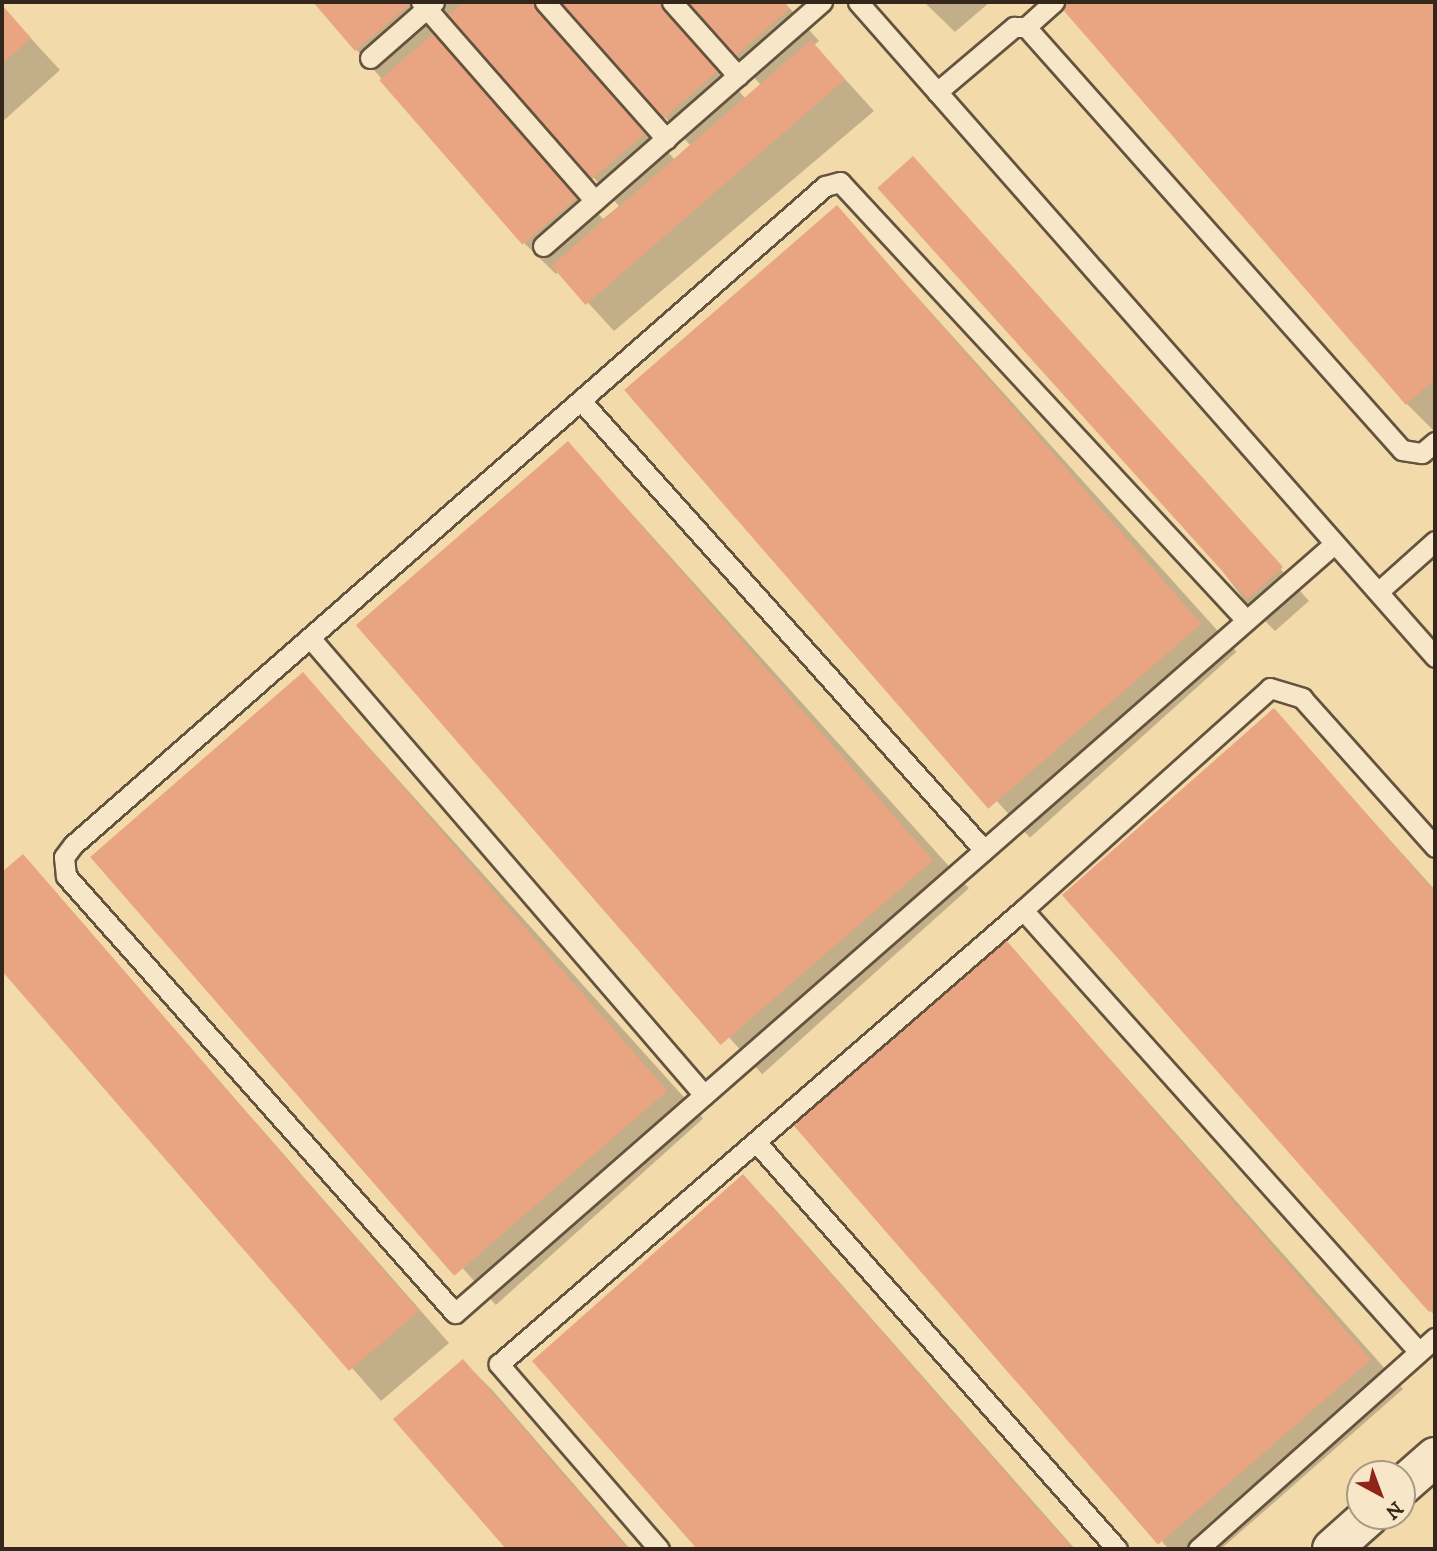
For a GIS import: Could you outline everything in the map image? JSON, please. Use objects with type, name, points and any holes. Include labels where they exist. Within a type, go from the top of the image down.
[{"type":"street","points":[[1416,1474],[1435,1457]]},
{"type":"street","points":[[1332,1549],[1353,1530]]},
{"type":"lane","points":[[545,2],[666,139]]},
{"type":"lane","points":[[672,2],[738,76]]},
{"type":"lane","points":[[543,246],[822,2]]},
{"type":"lane","points":[[859,2],[1435,657]]},
{"type":"lane","points":[[937,92],[1014,27],[1026,27],[1054,2]]},
{"type":"lane","points":[[370,58],[427,4],[595,201]]},
{"type":"lane","points":[[1026,27],[1402,450],[1422,453],[1435,442]]},
{"type":"lane","points":[[1246,620],[841,182],[825,186],[312,639],[72,845],[64,858],[66,877],[455,1313],[1334,544]]},
{"type":"lane","points":[[582,402],[984,850]]},
{"type":"lane","points":[[1378,592],[1435,541]]},
{"type":"lane","points":[[312,639],[704,1095]]},
{"type":"lane","points":[[659,1549],[499,1364],[1023,910],[1270,688],[1302,698],[1435,847]]},
{"type":"lane","points":[[1023,910],[1419,1352]]},
{"type":"lane","points":[[756,1142],[1117,1549]]},
{"type":"lane","points":[[1198,1549],[1435,1338]]},
{"type":"building","points":[[313,2],[412,2],[355,51]]},
{"type":"building","points":[[463,2],[535,2],[648,131],[591,180],[447,16]]},
{"type":"building","points":[[559,2],[659,2],[719,70],[662,120]]},
{"type":"building","points":[[682,2],[783,2],[789,9],[732,59]]},
{"type":"building","points":[[1435,2],[1435,379],[1406,405],[1058,4]]},
{"type":"building","points":[[2,5],[31,38],[2,64]]},
{"type":"building","points":[[436,31],[579,196],[522,245],[379,80]]},
{"type":"building","points":[[811,40],[845,79],[585,305],[551,266]]},
{"type":"building","points":[[913,156],[1283,567],[1247,599],[877,188]]},
{"type":"building","points":[[837,205],[1201,624],[988,809],[624,390]]},
{"type":"building","points":[[568,441],[933,861],[721,1045],[356,625]]},
{"type":"building","points":[[303,672],[667,1091],[454,1276],[90,857]]},
{"type":"building","points":[[1274,708],[1435,892],[1435,1307],[1429,1312],[1062,895]]},
{"type":"building","points":[[23,854],[419,1311],[349,1371],[2,971],[2,872]]},
{"type":"building","points":[[1006,940],[1371,1360],[1158,1545],[793,1125]]},
{"type":"building","points":[[743,1174],[1073,1549],[697,1549],[532,1361]]},
{"type":"building","points":[[463,1359],[628,1549],[506,1549],[393,1419]]}]
